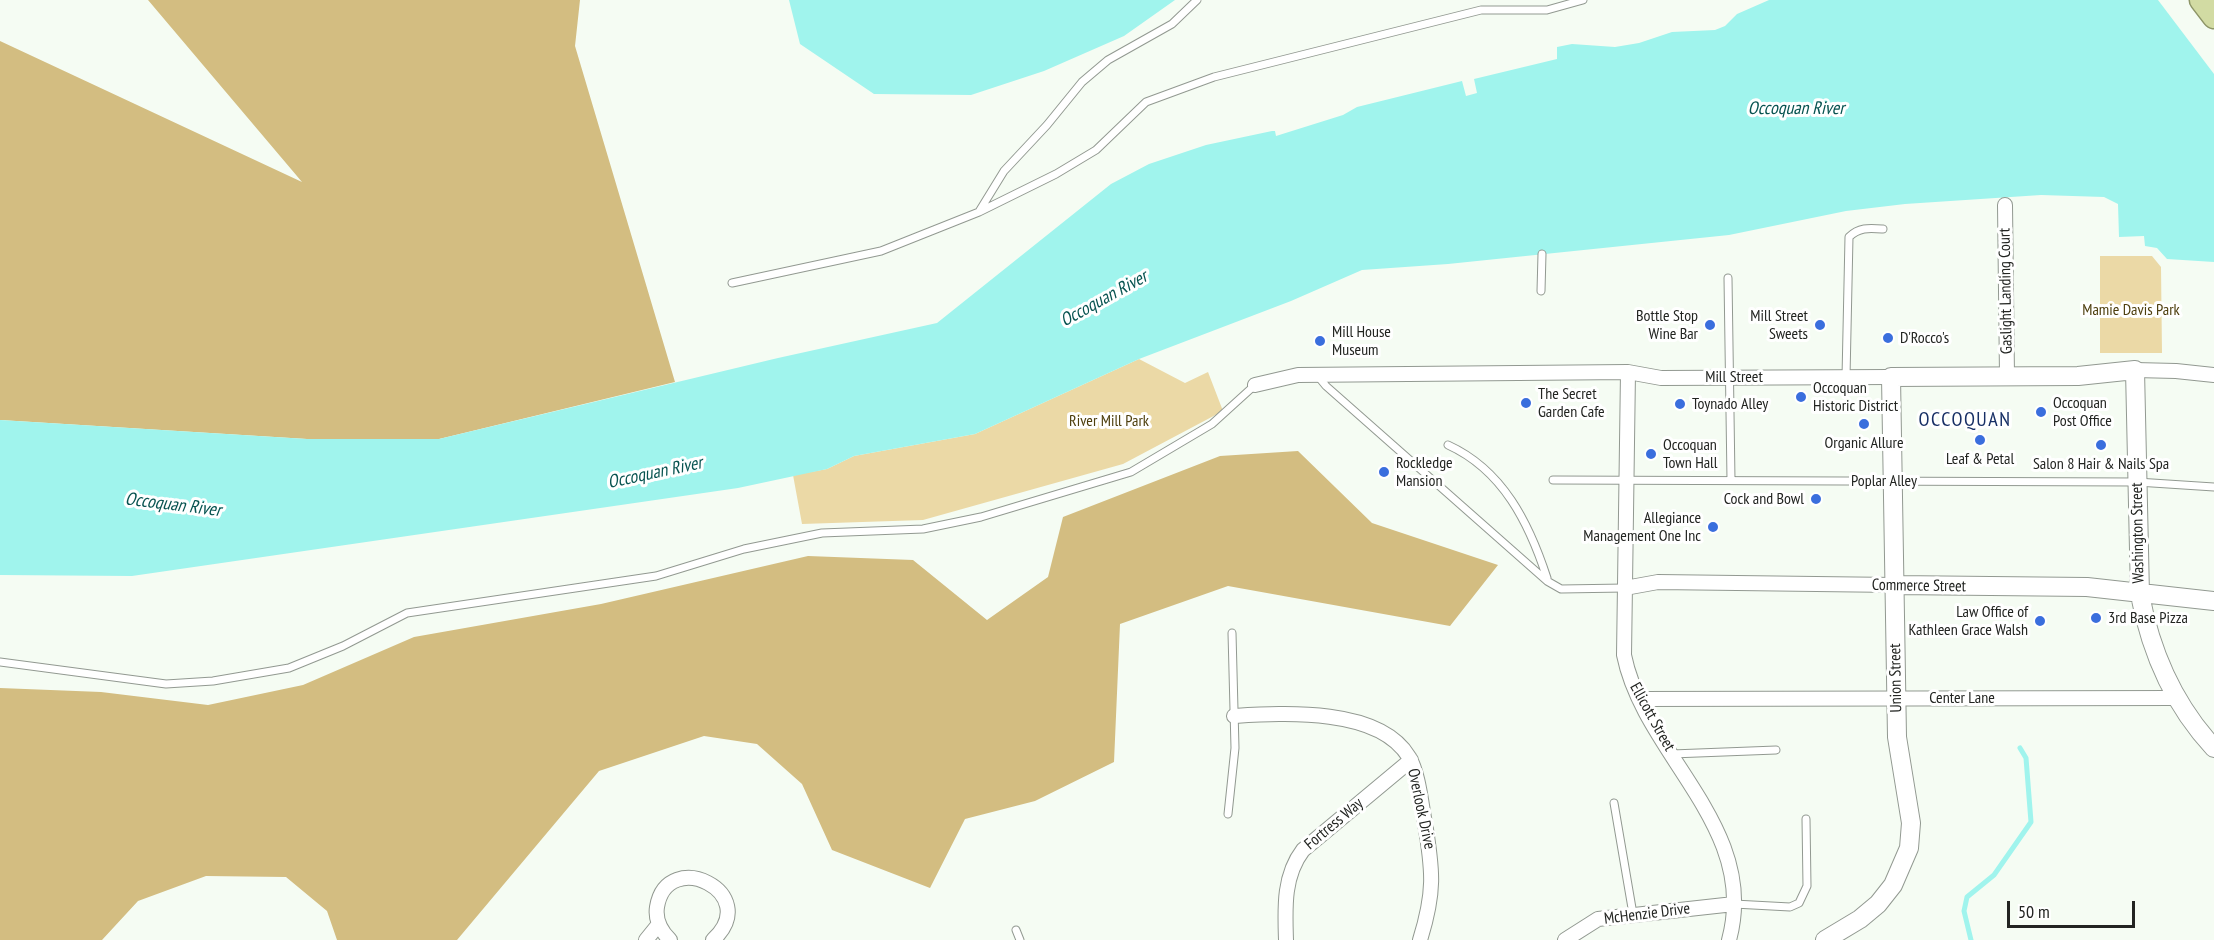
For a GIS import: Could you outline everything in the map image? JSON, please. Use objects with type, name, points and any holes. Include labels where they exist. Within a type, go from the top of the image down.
[{"type":"highway","points":[[2201,0],[2214,17]]},
{"type":"street","name":"Gaslight Landing Court","points":[[2005,205],[2007,376]]},
{"type":"street","name":"Mill Street","points":[[1256,385],[1298,375],[1628,372],[1652,377],[2078,376],[2135,370],[2214,375]]},
{"type":"street","name":"Washington Street","points":[[2135,370],[2140,595],[2148,633],[2157,660],[2176,698],[2214,748]]},
{"type":"street","name":"Ellicott Street","points":[[1628,372],[1624,655],[1628,673],[1639,699],[1715,824],[1725,848],[1731,873],[1734,904],[1729,940]]},
{"type":"street","name":"Union Street","points":[[1825,940],[1860,919],[1878,904],[1893,885],[1909,848],[1911,823],[1897,737],[1892,377]]},
{"type":"street","name":"Commerce Street","points":[[1625,588],[1658,582],[2087,587],[2140,595],[2214,601]]},
{"type":"street","name":"Center Lane","points":[[1639,699],[2176,698]]},
{"type":"street","name":"Overlook Drive","points":[[1234,716],[1325,715],[1348,719],[1394,740],[1411,760],[1420,794],[1433,886],[1431,906],[1420,940]]},
{"type":"street","name":"Fortress Way","points":[[1286,940],[1285,905],[1293,863],[1303,850],[1411,760]]},
{"type":"street","points":[[670,940],[659,924],[657,913],[664,891],[683,878],[706,880],[723,896],[727,908],[722,930],[713,940]]},
{"type":"street","name":"McHenzie Drive","points":[[1565,940],[1598,919],[1734,904]]},
{"type":"street","points":[[646,940],[659,924]]},
{"type":"lane","points":[[979,212],[1004,171],[1047,125],[1082,82],[1108,60],[1172,24],[1197,0]]},
{"type":"lane","points":[[732,283],[881,251],[979,212],[1056,174],[1096,150],[1146,102],[1214,77],[1481,10],[1547,10],[1583,0]]},
{"type":"lane","points":[[1846,377],[1849,237],[1855,231],[1863,228],[1883,229]]},
{"type":"lane","points":[[1541,291],[1542,254]]},
{"type":"lane","points":[[1728,278],[1731,480]]},
{"type":"lane","points":[[1317,375],[1326,386],[1547,581],[1561,589],[1625,588]]},
{"type":"lane","points":[[0,662],[166,684],[213,681],[289,668],[343,646],[407,614],[656,576],[744,549],[822,533],[923,529],[970,519],[1131,472],[1212,424],[1256,385]]},
{"type":"lane","points":[[1448,445],[1484,467],[1508,495],[1538,549],[1547,581]]},
{"type":"lane","name":"Poplar Alley","points":[[1553,480],[2138,482],[2214,487]]},
{"type":"lane","points":[[1228,814],[1235,748],[1232,633]]},
{"type":"lane","points":[[1672,754],[1776,750]]},
{"type":"lane","points":[[1614,803],[1633,914]]},
{"type":"lane","points":[[1734,904],[1790,907],[1799,903],[1807,886],[1806,819]]},
{"type":"lane","points":[[1016,930],[1020,940]]},
{"type":"green space","name":"Mamie Davis Park","points":[[2100,256],[2152,256],[2161,267],[2162,353],[2100,353]]},
{"type":"green space","name":"River Mill Park","points":[[1139,359],[1185,383],[1208,372],[1223,411],[1123,464],[923,520],[802,524],[793,475],[827,469],[854,456],[975,434]]},
{"type":"shaded area","points":[[148,0],[580,0],[575,46],[675,382],[439,439],[307,439],[0,420],[0,41],[302,182]]},
{"type":"shaded area","points":[[1298,451],[1372,523],[1498,565],[1450,626],[1228,586],[1120,624],[1114,762],[1035,801],[965,819],[930,888],[832,850],[802,784],[757,744],[704,736],[599,771],[457,940],[337,940],[327,911],[286,877],[206,876],[138,901],[102,940],[0,940],[0,688],[101,692],[208,705],[303,685],[414,637],[601,604],[808,556],[913,560],[987,620],[1048,577],[1063,517],[1220,456]]},
{"type":"water","points":[[789,0],[1175,0],[1124,36],[1044,71],[971,95],[874,94],[800,44]]},
{"type":"water","name":"Occoquan River","points":[[1769,0],[2214,0],[2214,262],[2167,259],[2157,248],[2145,246],[2144,236],[2119,237],[2118,204],[2104,197],[2041,195],[1905,204],[1846,211],[1729,235],[1448,264],[1362,270],[1291,301],[1139,359],[975,434],[854,456],[827,469],[738,488],[132,576],[0,575],[0,420],[307,439],[439,439],[778,358],[937,323],[1111,184],[1149,164],[1206,145],[1272,131],[1275,131],[1276,136],[1343,115],[1357,107],[1462,81],[1466,96],[1477,93],[1474,79],[1557,59],[1557,47],[1572,44],[1615,47],[1639,43],[1672,32],[1715,30],[1725,26],[1737,14]]},
{"type":"pier","points":[[2158,0],[2214,0],[2214,74]]},
{"type":"waterway","points":[[1971,940],[1964,911],[1967,897],[1994,875],[2031,822],[2026,758],[2020,748]]},
{"type":"place","name":"Bottle Stop Wine Bar","points":[[1710,325]]},
{"type":"place","name":"Mill Street Sweets","points":[[1820,325]]},
{"type":"place","name":"D'Rocco's","points":[[1888,338]]},
{"type":"place","name":"Mill House Museum","points":[[1320,341]]},
{"type":"place","name":"Occoquan Historic District","points":[[1801,397]]},
{"type":"place","name":"The Secret Garden Cafe","points":[[1526,403]]},
{"type":"place","name":"Toynado Alley","points":[[1680,404]]},
{"type":"place","name":"Occoquan Post Office","points":[[2041,412]]},
{"type":"place","name":"Organic Allure","points":[[1864,424]]},
{"type":"place","name":"Leaf & Petal","points":[[1980,440]]},
{"type":"place","name":"Salon 8 Hair & Nails Spa","points":[[2101,445]]},
{"type":"place","name":"Occoquan Town Hall","points":[[1651,454]]},
{"type":"place","name":"Rockledge Mansion","points":[[1384,472]]},
{"type":"place","name":"Cock and Bowl","points":[[1816,499]]},
{"type":"place","name":"Allegiance Management One Inc","points":[[1713,527]]},
{"type":"place","name":"3rd Base Pizza","points":[[2096,618]]},
{"type":"place","name":"Law Office of Kathleen Grace Walsh","points":[[2040,621]]},
{"type":"district","name":"OCCOQUAN","points":[[1965,420]]}]
